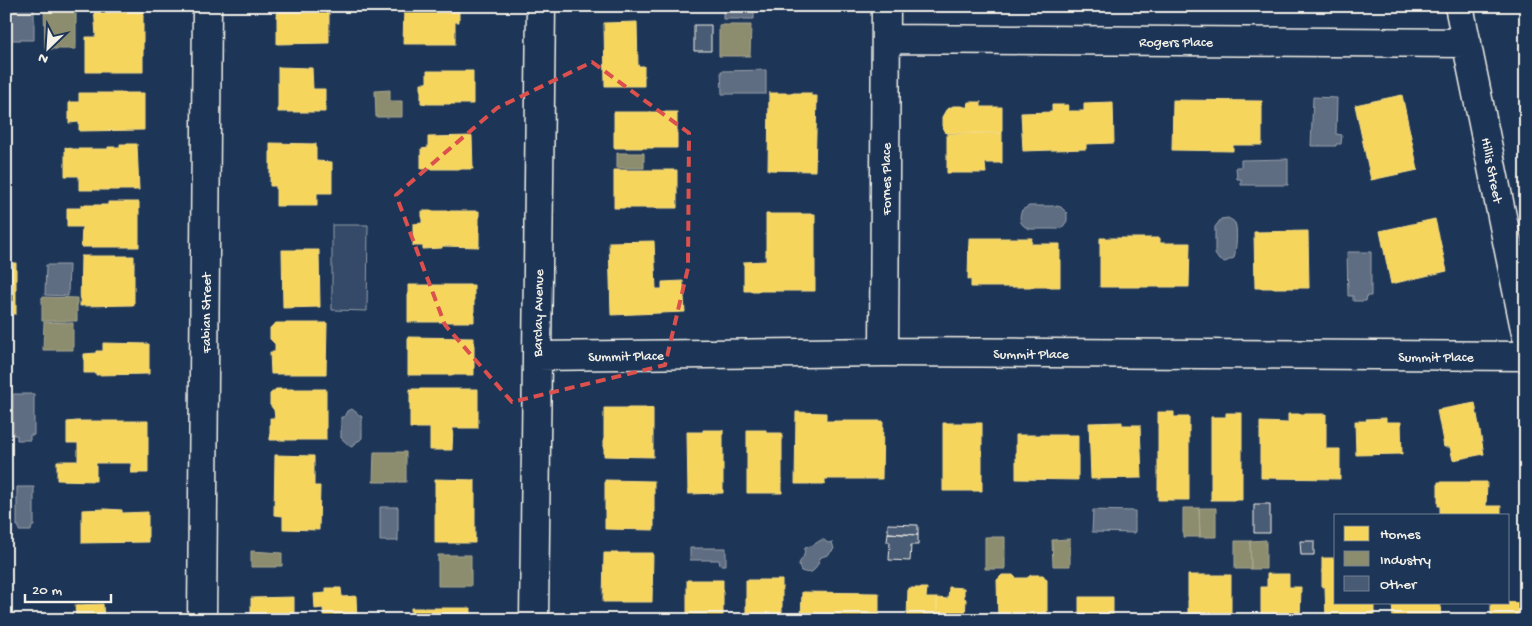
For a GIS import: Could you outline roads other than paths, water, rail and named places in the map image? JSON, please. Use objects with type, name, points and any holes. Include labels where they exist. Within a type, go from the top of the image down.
[{"type":"street","name":"Fabian Street","points":[[202,620],[207,6]]},
{"type":"street","name":"Barclay Avenue","points":[[534,620],[541,6]]},
{"type":"street","name":"Fornes Place","points":[[884,352],[886,6]]},
{"type":"street","name":"Hillis Street","points":[[1459,6],[1526,334]]},
{"type":"street","name":"Rogers Place","points":[[886,39],[1467,43]]},
{"type":"street","name":"Summit Place","points":[[537,356],[884,352],[1526,356]]}]
